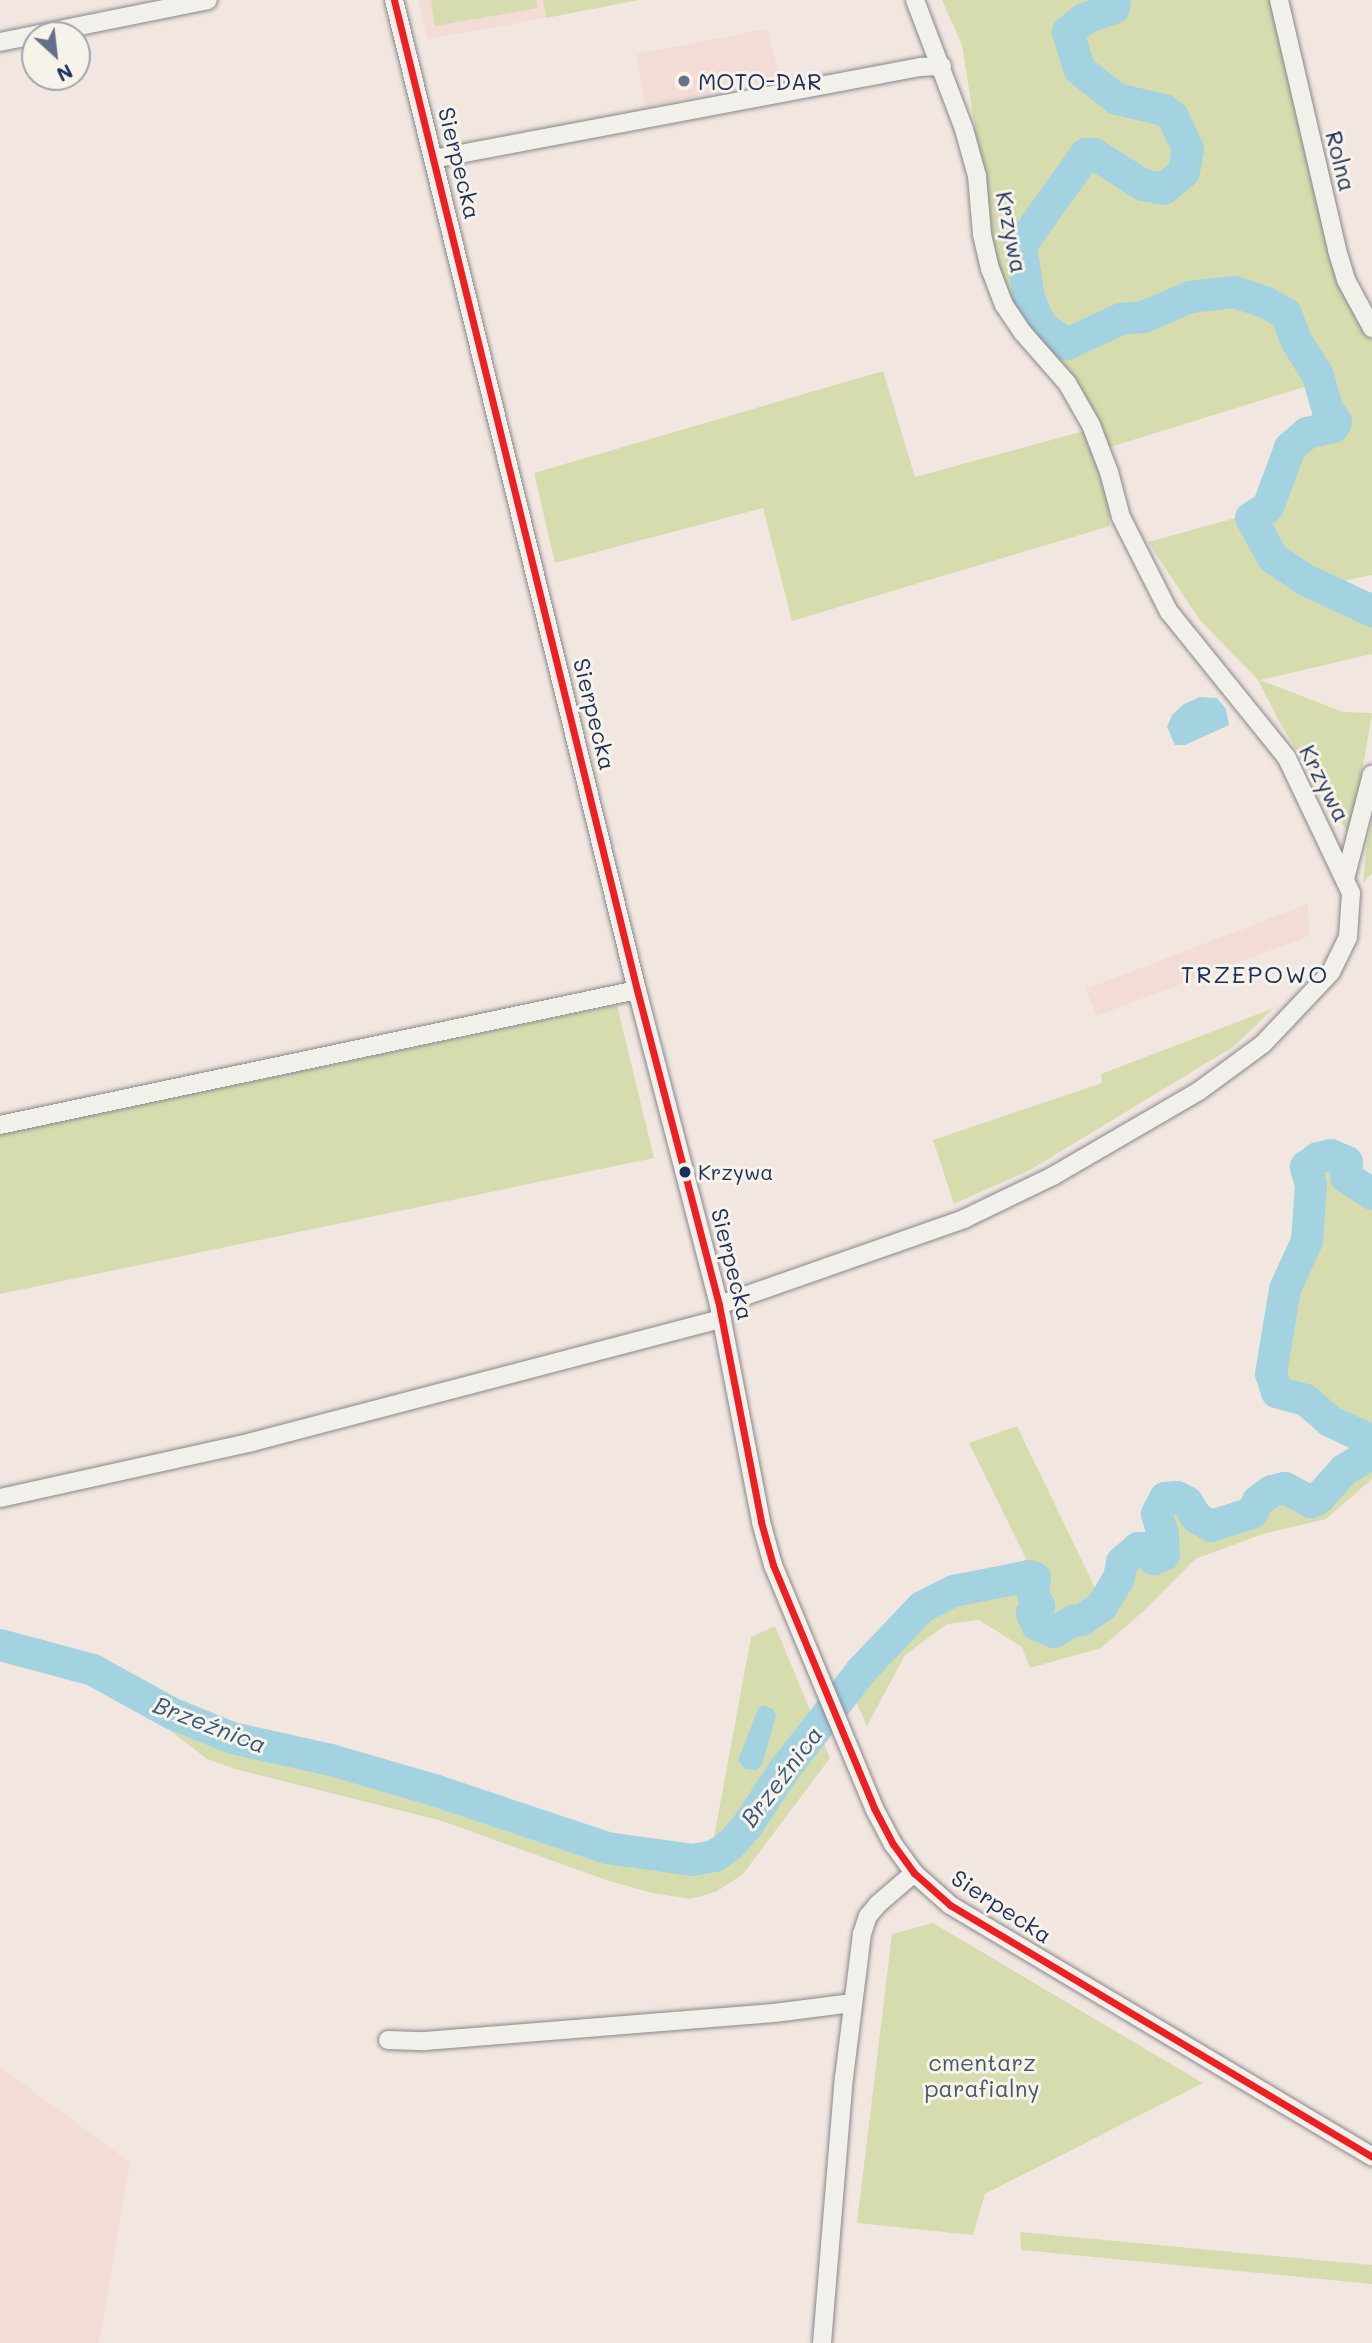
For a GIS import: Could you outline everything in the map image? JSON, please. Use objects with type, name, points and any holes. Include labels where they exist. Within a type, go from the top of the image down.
[{"type":"street","points":[[0,42],[208,0]]},
{"type":"street","name":"Sierpecka","points":[[394,0],[637,990],[720,1312],[761,1522],[774,1565],[853,1758],[893,1844],[914,1873],[950,1905],[1372,2157]]},
{"type":"street","name":"Krzywa","points":[[0,1498],[252,1443],[720,1312],[964,1219],[1053,1177],[1199,1091],[1263,1044],[1331,972],[1348,937],[1351,893],[1287,758],[1169,612],[1121,517],[1109,472],[1091,425],[1067,383],[1023,333],[1004,305],[990,269],[982,234],[977,176],[942,66],[915,0]]},
{"type":"street","name":"Rolna","points":[[1279,0],[1337,250],[1346,280],[1372,328]]},
{"type":"street","points":[[433,159],[921,67],[942,66]]},
{"type":"street","points":[[1345,879],[1353,858],[1372,774]]},
{"type":"street","points":[[0,1125],[637,990]]},
{"type":"street","points":[[822,2343],[852,2003],[862,1934],[868,1916],[914,1873]]},
{"type":"street","points":[[388,2040],[425,2041],[746,2016],[852,2003]]},
{"type":"shaded area","points":[[418,0],[543,0],[546,18],[428,39]]},
{"type":"shaded area","points":[[767,29],[780,77],[645,107],[637,54]]},
{"type":"shaded area","points":[[1308,904],[1309,936],[1096,1016],[1086,989]]},
{"type":"shaded area","points":[[0,2067],[130,2162],[99,2343],[0,2343]]},
{"type":"green space","points":[[431,0],[536,0],[538,8],[435,26]]},
{"type":"green space","points":[[543,0],[639,0],[546,18]]},
{"type":"green space","points":[[942,0],[1110,0],[1111,7],[1083,16],[1067,29],[1064,37],[1073,68],[1116,101],[1163,112],[1170,118],[1172,130],[1182,149],[1180,169],[1166,184],[1156,184],[1094,149],[1083,150],[1016,246],[1014,257],[1023,300],[1041,331],[1067,351],[1104,330],[1146,320],[1193,301],[1230,298],[1272,309],[1285,321],[1296,348],[1313,374],[1314,384],[1107,448],[1011,306],[990,250],[985,192],[962,45]]},
{"type":"green space","points":[[1118,0],[1274,0],[1335,262],[1348,303],[1372,340],[1372,575],[1324,585],[1275,555],[1256,518],[1275,507],[1294,451],[1307,438],[1337,428],[1340,423],[1331,410],[1326,378],[1302,344],[1288,310],[1266,295],[1258,297],[1235,289],[1190,292],[1143,313],[1119,314],[1067,337],[1044,323],[1036,308],[1026,243],[1087,157],[1093,156],[1137,188],[1165,192],[1185,176],[1193,148],[1175,115],[1162,104],[1120,95],[1083,68],[1072,31],[1086,22],[1117,10]]},
{"type":"green space","points":[[883,371],[915,477],[1088,430],[1107,485],[1110,526],[792,621],[763,508],[555,563],[534,473]]},
{"type":"green space","points":[[1246,515],[1250,527],[1271,561],[1311,587],[1372,616],[1372,654],[1260,680],[1343,712],[1372,713],[1351,838],[1280,723],[1258,680],[1199,619],[1148,542]]},
{"type":"green space","points":[[1372,818],[1372,873],[1363,883],[1367,843]]},
{"type":"green space","points":[[617,1005],[654,1158],[0,1294],[0,1134]]},
{"type":"green space","points":[[1274,1008],[1233,1047],[1030,1170],[954,1204],[933,1140],[1102,1083],[1101,1074]]},
{"type":"green space","points":[[1332,1158],[1342,1164],[1346,1181],[1372,1198],[1372,1434],[1332,1418],[1308,1396],[1280,1390],[1275,1377],[1289,1289],[1311,1239],[1314,1189],[1309,1173],[1314,1164]]},
{"type":"green space","points":[[1017,1426],[1100,1598],[1098,1605],[1081,1617],[1070,1617],[1055,1628],[1039,1623],[1036,1614],[1042,1608],[1038,1595],[1040,1577],[1033,1573],[969,1443]]},
{"type":"green space","points":[[1372,1449],[1372,1479],[1326,1519],[1263,1534],[1195,1559],[1147,1608],[1101,1648],[1030,1668],[1022,1647],[979,1620],[947,1624],[905,1655],[867,1726],[854,1698],[857,1689],[924,1611],[959,1595],[1032,1581],[1030,1594],[1035,1607],[1029,1613],[1033,1625],[1052,1637],[1085,1621],[1106,1606],[1123,1578],[1125,1565],[1144,1550],[1153,1562],[1164,1561],[1167,1555],[1167,1531],[1160,1514],[1168,1502],[1175,1499],[1185,1504],[1194,1520],[1210,1529],[1251,1518],[1263,1503],[1275,1495],[1289,1493],[1305,1503],[1316,1505],[1349,1470],[1365,1462]]},
{"type":"green space","points":[[775,1626],[830,1758],[743,1874],[716,1892],[690,1899],[652,1893],[606,1880],[442,1821],[235,1769],[207,1759],[143,1710],[87,1683],[0,1661],[0,1638],[79,1658],[212,1721],[267,1738],[401,1767],[592,1830],[656,1847],[689,1849],[714,1837],[751,1637]]},
{"type":"green space","name":"cmentarz parafialny","points":[[933,1923],[1203,2083],[985,2194],[973,2235],[857,2223],[892,1934]]},
{"type":"green space","points":[[1020,2232],[1372,2265],[1372,2284],[1021,2250]]},
{"type":"water","points":[[1200,697],[1217,698],[1226,709],[1229,725],[1185,745],[1175,745],[1167,727],[1172,715],[1184,704]]},
{"type":"water","points":[[762,1705],[773,1709],[776,1715],[762,1765],[756,1770],[745,1769],[738,1760]]},
{"type":"waterway","name":"Brzeźnica","points":[[1115,0],[1114,8],[1084,19],[1068,32],[1079,69],[1117,99],[1164,110],[1173,117],[1188,149],[1184,172],[1164,189],[1143,185],[1094,154],[1086,154],[1021,245],[1029,298],[1041,326],[1067,344],[1121,319],[1144,317],[1190,297],[1234,292],[1267,303],[1286,314],[1297,342],[1318,376],[1328,410],[1336,422],[1333,427],[1307,433],[1290,448],[1268,507],[1251,518],[1273,558],[1306,580],[1372,611]]},
{"type":"waterway","name":"Brzeźnica","points":[[0,1645],[93,1670],[171,1713],[232,1738],[331,1760],[434,1790],[607,1848],[692,1860],[715,1856],[731,1844],[747,1826],[784,1770],[862,1670],[922,1607],[954,1591],[1029,1576],[1035,1578],[1033,1595],[1039,1606],[1032,1613],[1037,1625],[1054,1632],[1073,1621],[1082,1620],[1102,1606],[1119,1578],[1122,1562],[1138,1548],[1150,1548],[1154,1559],[1164,1555],[1163,1534],[1157,1514],[1165,1498],[1177,1497],[1187,1502],[1197,1518],[1211,1526],[1252,1513],[1258,1501],[1272,1491],[1285,1488],[1311,1502],[1318,1499],[1344,1470],[1362,1459],[1370,1440],[1330,1421],[1306,1400],[1277,1392],[1271,1374],[1285,1289],[1307,1241],[1311,1185],[1306,1167],[1318,1158],[1331,1155],[1347,1162],[1346,1177],[1372,1194]]},
{"type":"transit line","points":[[394,0],[637,990],[719,1305],[761,1522],[773,1565],[874,1808],[893,1844],[914,1873],[950,1905],[1372,2157]]},
{"type":"place","name":"MOTO-DAR","points":[[684,81]]},
{"type":"place","name":"Krzywa","points":[[685,1172]]},
{"type":"district","name":"TRZEPOWO","points":[[1255,974]]}]
